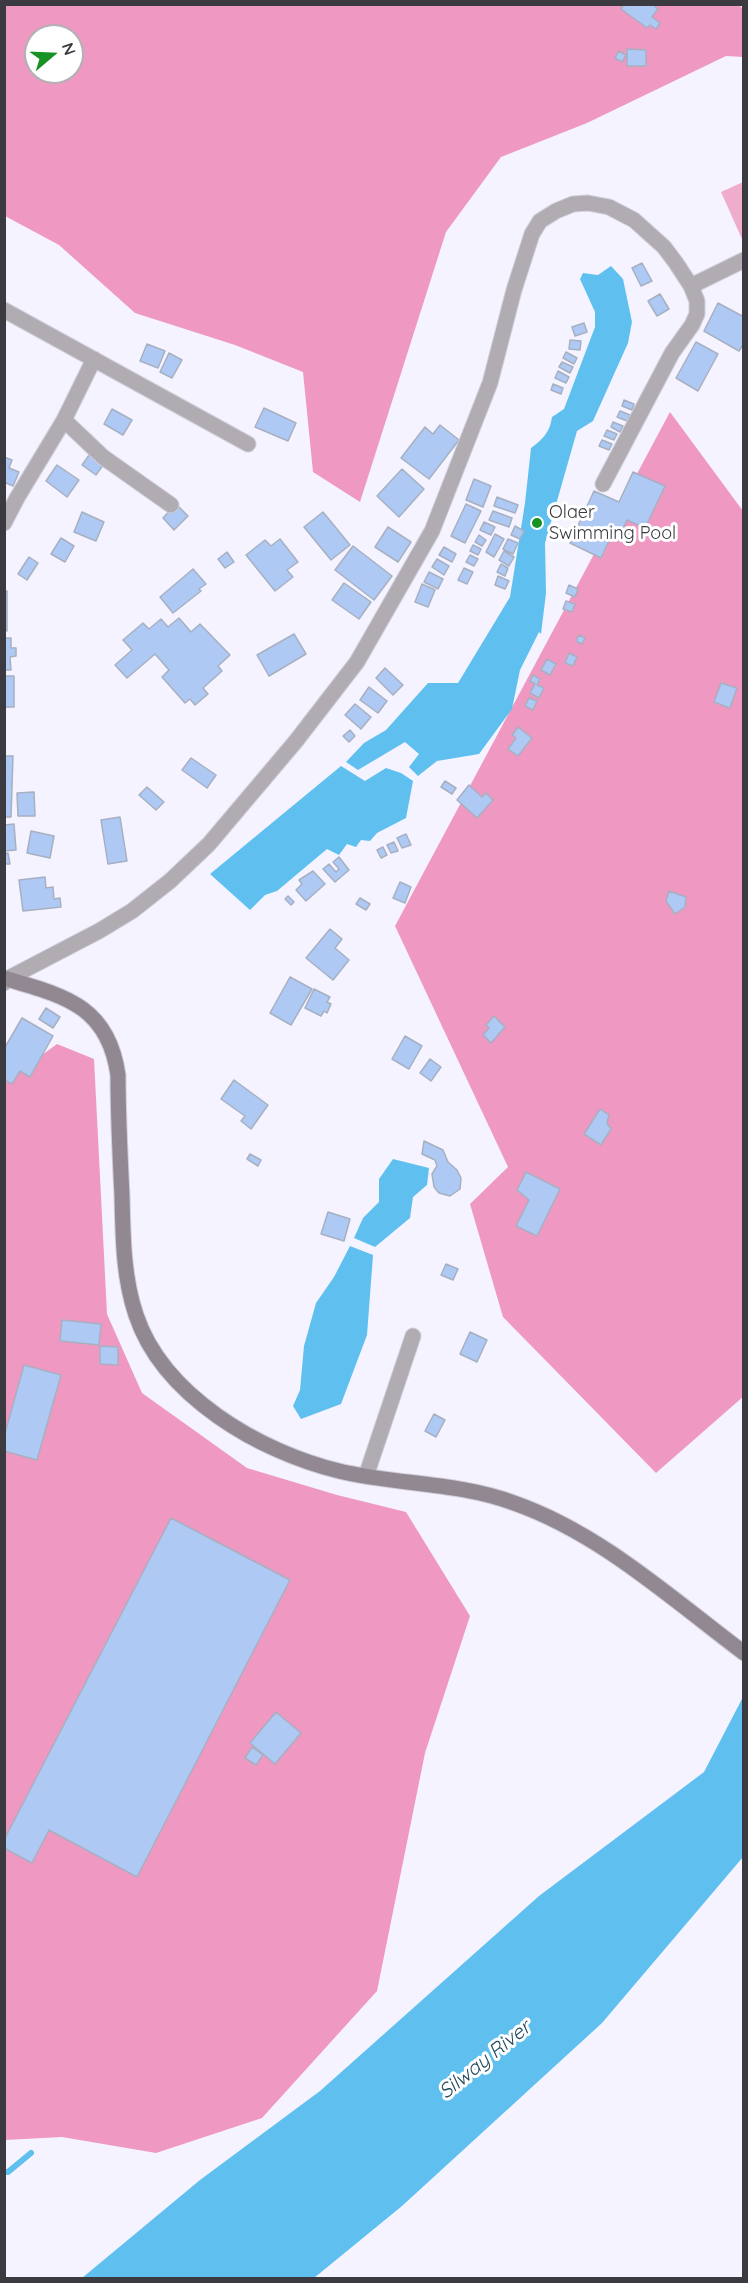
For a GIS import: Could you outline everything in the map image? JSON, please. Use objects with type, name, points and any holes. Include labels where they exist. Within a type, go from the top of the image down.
[{"type":"main road","points":[[5,980],[66,998],[100,1024],[110,1039],[118,1075],[124,1254],[135,1314],[145,1339],[159,1360],[202,1404],[231,1424],[303,1461],[366,1476],[478,1491],[516,1503],[572,1529],[621,1561],[744,1653]]},
{"type":"street","points":[[5,980],[99,931],[132,911],[170,881],[217,836],[296,741],[357,662],[432,531],[490,382],[514,290],[532,234],[540,221],[573,204],[588,203],[609,207],[634,220],[652,235],[676,263],[691,286],[697,301],[697,314],[692,325],[666,364],[603,483]]},
{"type":"street","points":[[691,286],[744,260]]},
{"type":"street","points":[[4,310],[248,444]]},
{"type":"street","points":[[4,523],[16,498],[64,420],[94,359]]},
{"type":"street","points":[[64,420],[103,457],[171,505]]},
{"type":"street","points":[[366,1476],[413,1336]]},
{"type":"shaded area","points":[[4,5],[739,5],[743,9],[743,57],[726,56],[587,123],[501,157],[446,232],[360,502],[313,472],[303,372],[235,345],[135,313],[59,245],[5,216]]},
{"type":"shaded area","points":[[743,182],[744,239],[742,239],[721,192]]},
{"type":"shaded area","points":[[670,412],[743,511],[744,1396],[656,1473],[503,1317],[470,1204],[508,1167],[395,926]]},
{"type":"shaded area","points":[[57,1044],[94,1059],[107,1314],[142,1393],[247,1468],[337,1495],[406,1512],[470,1616],[425,1753],[377,1991],[262,2118],[156,2153],[62,2137],[5,2140],[5,1082]]},
{"type":"water","name":"Olaer Swimming Pool","points":[[611,266],[623,279],[632,322],[628,343],[593,421],[577,431],[545,543],[546,593],[541,634],[539,632],[520,670],[512,709],[479,754],[437,761],[418,776],[409,767],[419,754],[405,742],[358,770],[346,762],[364,743],[386,730],[428,683],[458,683],[510,597],[531,448],[545,435],[552,417],[564,409],[595,327],[595,312],[580,279],[583,273],[598,275]]},
{"type":"water","points":[[341,766],[365,781],[386,768],[401,773],[413,781],[406,818],[377,833],[370,841],[361,840],[356,847],[347,844],[339,855],[327,849],[277,891],[265,895],[250,910],[210,874]]},
{"type":"water","points":[[393,1159],[429,1168],[427,1185],[413,1197],[410,1218],[375,1247],[354,1238],[363,1218],[379,1202],[379,1179]]},
{"type":"water","points":[[350,1246],[373,1255],[367,1335],[341,1404],[301,1419],[293,1406],[300,1390],[304,1346],[316,1303],[334,1277]]},
{"type":"water","name":"Silway River","points":[[743,1697],[743,1857],[602,2023],[402,2206],[314,2278],[82,2278],[200,2180],[320,2091],[539,1896],[704,1772]]},
{"type":"building","points":[[624,4],[652,4],[658,9],[652,17],[660,23],[656,29],[650,25],[647,28],[621,9]]},
{"type":"building","points":[[627,49],[646,50],[646,66],[627,66]]},
{"type":"building","points":[[619,51],[626,55],[622,62],[615,58]]},
{"type":"building","points":[[642,263],[652,281],[641,286],[632,268]]},
{"type":"building","points":[[660,294],[669,309],[657,316],[648,301]]},
{"type":"building","points":[[718,303],[744,317],[744,343],[739,351],[704,331]]},
{"type":"building","points":[[584,323],[587,332],[575,336],[572,327]]},
{"type":"building","points":[[570,340],[581,341],[580,350],[569,349]]},
{"type":"building","points":[[696,342],[718,354],[698,391],[676,378]]},
{"type":"building","points":[[147,344],[165,351],[158,368],[140,361]]},
{"type":"building","points":[[566,352],[577,358],[574,364],[563,358]]},
{"type":"building","points":[[169,353],[182,360],[172,378],[160,372]]},
{"type":"building","points":[[562,362],[573,367],[570,373],[559,367]]},
{"type":"building","points":[[558,371],[569,377],[566,383],[555,378]]},
{"type":"building","points":[[553,384],[563,388],[561,394],[551,390]]},
{"type":"building","points":[[624,400],[634,404],[632,410],[622,406]]},
{"type":"building","points":[[264,408],[296,423],[288,441],[255,427]]},
{"type":"building","points":[[112,409],[132,420],[123,435],[104,424]]},
{"type":"building","points":[[620,411],[630,415],[627,421],[617,417]]},
{"type":"building","points":[[613,422],[623,426],[620,432],[611,427]]},
{"type":"building","points":[[440,425],[459,440],[429,479],[401,458],[425,427],[433,434]]},
{"type":"building","points":[[607,430],[617,434],[614,440],[604,436]]},
{"type":"building","points":[[602,440],[612,444],[609,450],[599,446]]},
{"type":"building","points":[[92,451],[106,461],[96,475],[82,465]]},
{"type":"building","points":[[4,457],[12,460],[9,468],[19,472],[13,486],[4,482]]},
{"type":"building","points":[[57,465],[79,480],[67,497],[46,481]]},
{"type":"building","points":[[402,469],[424,489],[399,517],[377,496]]},
{"type":"building","points":[[633,472],[665,486],[645,528],[627,520],[621,533],[614,530],[601,558],[570,543],[594,491],[619,502]]},
{"type":"building","points":[[474,479],[491,486],[483,507],[466,500]]},
{"type":"building","points":[[497,497],[518,505],[515,513],[494,506]]},
{"type":"building","points":[[176,504],[188,516],[174,530],[163,518]]},
{"type":"building","points":[[466,504],[481,511],[465,543],[451,536]]},
{"type":"building","points":[[493,511],[512,518],[509,527],[489,520]]},
{"type":"building","points":[[82,512],[104,522],[96,541],[74,532]]},
{"type":"building","points":[[323,512],[350,545],[331,560],[304,527]]},
{"type":"building","points":[[484,522],[495,527],[491,535],[480,530]]},
{"type":"building","points":[[515,526],[524,531],[520,539],[511,535]]},
{"type":"building","points":[[388,527],[411,542],[398,562],[375,547]]},
{"type":"building","points":[[495,534],[504,539],[494,557],[486,552]]},
{"type":"building","points":[[479,535],[486,540],[482,546],[475,542]]},
{"type":"building","points":[[61,538],[74,546],[65,562],[51,554]]},
{"type":"building","points":[[280,539],[298,562],[287,570],[293,577],[275,591],[246,555],[265,540],[271,546]]},
{"type":"building","points":[[508,539],[518,543],[513,554],[503,549]]},
{"type":"building","points":[[473,545],[481,549],[478,555],[470,551]]},
{"type":"building","points":[[353,546],[392,576],[374,600],[335,570]]},
{"type":"building","points":[[444,547],[456,554],[452,562],[439,555]]},
{"type":"building","points":[[504,551],[514,557],[509,566],[499,560]]},
{"type":"building","points":[[227,552],[234,562],[225,568],[218,559]]},
{"type":"building","points":[[470,555],[478,559],[474,566],[466,562]]},
{"type":"building","points":[[29,557],[38,563],[27,580],[18,574]]},
{"type":"building","points":[[437,559],[449,566],[444,575],[432,567]]},
{"type":"building","points":[[501,564],[508,568],[505,576],[497,572]]},
{"type":"building","points":[[464,568],[473,572],[467,584],[458,580]]},
{"type":"building","points":[[193,569],[206,584],[199,589],[201,591],[173,613],[160,597]]},
{"type":"building","points":[[429,572],[443,579],[438,589],[424,582]]},
{"type":"building","points":[[498,576],[509,581],[505,589],[495,585]]},
{"type":"building","points":[[344,583],[371,602],[359,619],[332,600]]},
{"type":"building","points":[[422,584],[435,590],[428,607],[415,602]]},
{"type":"building","points":[[569,585],[578,589],[575,597],[566,593]]},
{"type":"building","points":[[4,591],[7,591],[7,631],[4,631]]},
{"type":"building","points":[[566,601],[575,604],[572,612],[563,609]]},
{"type":"building","points":[[179,618],[191,632],[200,624],[230,655],[218,666],[222,671],[203,688],[208,694],[195,705],[190,699],[185,703],[162,677],[169,670],[155,654],[127,678],[115,665],[132,650],[123,640],[143,623],[149,629],[161,619],[168,627]]},
{"type":"building","points":[[294,634],[306,654],[269,676],[257,655]]},
{"type":"building","points":[[579,635],[585,638],[582,644],[576,641]]},
{"type":"building","points":[[4,638],[11,638],[11,648],[16,648],[16,656],[10,657],[11,670],[4,670]]},
{"type":"building","points":[[569,653],[577,657],[573,666],[565,663]]},
{"type":"building","points":[[547,659],[556,664],[550,675],[541,670]]},
{"type":"building","points":[[385,668],[403,685],[393,695],[376,678]]},
{"type":"building","points":[[533,675],[540,679],[537,685],[544,688],[539,698],[530,693],[535,684],[530,681]]},
{"type":"building","points":[[4,676],[14,676],[14,707],[4,707]]},
{"type":"building","points":[[721,683],[737,688],[730,708],[714,702]]},
{"type":"building","points":[[369,687],[387,701],[378,713],[360,700]]},
{"type":"building","points":[[529,698],[537,701],[533,710],[525,706]]},
{"type":"building","points":[[355,704],[371,717],[361,729],[345,715]]},
{"type":"building","points":[[518,727],[532,738],[518,756],[508,749],[516,738],[512,735]]},
{"type":"building","points":[[350,730],[355,736],[349,742],[343,736]]},
{"type":"building","points":[[4,756],[13,756],[11,817],[4,817]]},
{"type":"building","points":[[191,758],[216,775],[207,788],[182,770]]},
{"type":"building","points":[[445,781],[456,788],[452,794],[441,787]]},
{"type":"building","points":[[469,785],[482,797],[486,793],[493,800],[477,818],[457,800]]},
{"type":"building","points":[[147,787],[164,802],[156,810],[139,795]]},
{"type":"building","points":[[34,792],[35,816],[18,816],[17,793]]},
{"type":"building","points":[[120,817],[127,861],[108,864],[101,820]]},
{"type":"building","points":[[14,824],[16,850],[4,851],[4,825]]},
{"type":"building","points":[[31,831],[54,836],[50,858],[27,853]]},
{"type":"building","points":[[406,834],[411,845],[402,848],[397,838]]},
{"type":"building","points":[[394,842],[398,851],[391,853],[387,845]]},
{"type":"building","points":[[383,847],[387,855],[381,858],[377,850]]},
{"type":"building","points":[[8,853],[10,864],[4,864],[4,854]]},
{"type":"building","points":[[339,857],[349,870],[335,882],[323,869],[329,864],[336,872],[339,869],[333,862]]},
{"type":"building","points":[[313,871],[325,884],[306,901],[296,890],[302,884],[299,880]]},
{"type":"building","points":[[45,877],[46,888],[53,887],[54,899],[60,898],[61,907],[23,911],[19,880]]},
{"type":"building","points":[[400,882],[411,887],[405,903],[393,898]]},
{"type":"building","points":[[669,891],[686,897],[685,907],[675,914],[666,901]]},
{"type":"building","points":[[288,896],[294,902],[291,905],[285,899]]},
{"type":"building","points":[[360,898],[370,904],[366,910],[356,904]]},
{"type":"building","points":[[330,929],[342,939],[335,948],[349,960],[333,980],[306,958]]},
{"type":"building","points":[[290,977],[312,989],[291,1025],[270,1013]]},
{"type":"building","points":[[314,989],[330,997],[327,1002],[331,1004],[327,1013],[324,1011],[321,1016],[305,1008]]},
{"type":"building","points":[[46,1008],[60,1017],[53,1028],[39,1019]]},
{"type":"building","points":[[494,1016],[505,1027],[491,1043],[483,1035],[489,1028],[486,1025]]},
{"type":"building","points":[[22,1018],[53,1036],[30,1077],[20,1071],[12,1084],[4,1080],[4,1049]]},
{"type":"building","points":[[405,1036],[422,1046],[409,1069],[392,1059]]},
{"type":"building","points":[[430,1059],[441,1067],[431,1081],[420,1073]]},
{"type":"building","points":[[234,1080],[268,1105],[251,1129],[241,1121],[245,1116],[221,1099]]},
{"type":"building","points":[[600,1109],[609,1115],[607,1123],[611,1129],[601,1145],[584,1134]]},
{"type":"building","points":[[424,1141],[443,1150],[448,1162],[457,1170],[461,1178],[460,1189],[450,1196],[439,1193],[434,1187],[432,1174],[437,1166],[435,1160],[422,1154]]},
{"type":"building","points":[[250,1154],[261,1160],[258,1166],[247,1159]]},
{"type":"building","points":[[526,1172],[560,1189],[537,1236],[516,1226],[529,1200],[517,1190]]},
{"type":"building","points":[[328,1212],[350,1219],[344,1241],[321,1234]]},
{"type":"building","points":[[446,1264],[458,1269],[453,1280],[441,1275]]},
{"type":"building","points":[[62,1320],[101,1324],[99,1345],[60,1341]]},
{"type":"building","points":[[470,1332],[487,1340],[477,1362],[460,1354]]},
{"type":"building","points":[[100,1346],[118,1347],[118,1365],[100,1364]]},
{"type":"building","points":[[24,1365],[61,1375],[37,1460],[4,1451],[4,1437]]},
{"type":"building","points":[[434,1414],[445,1420],[436,1437],[425,1431]]},
{"type":"building","points":[[171,1518],[290,1580],[137,1877],[49,1830],[32,1863],[4,1848],[4,1840]]},
{"type":"building","points":[[276,1712],[301,1733],[275,1764],[250,1743]]},
{"type":"building","points":[[252,1747],[263,1755],[256,1765],[245,1758]]},
{"type":"waterway","points":[[4,2172],[8,2172],[31,2153]]},
{"type":"place","name":"Olaer Swimming Pool","points":[[537,523]]}]
